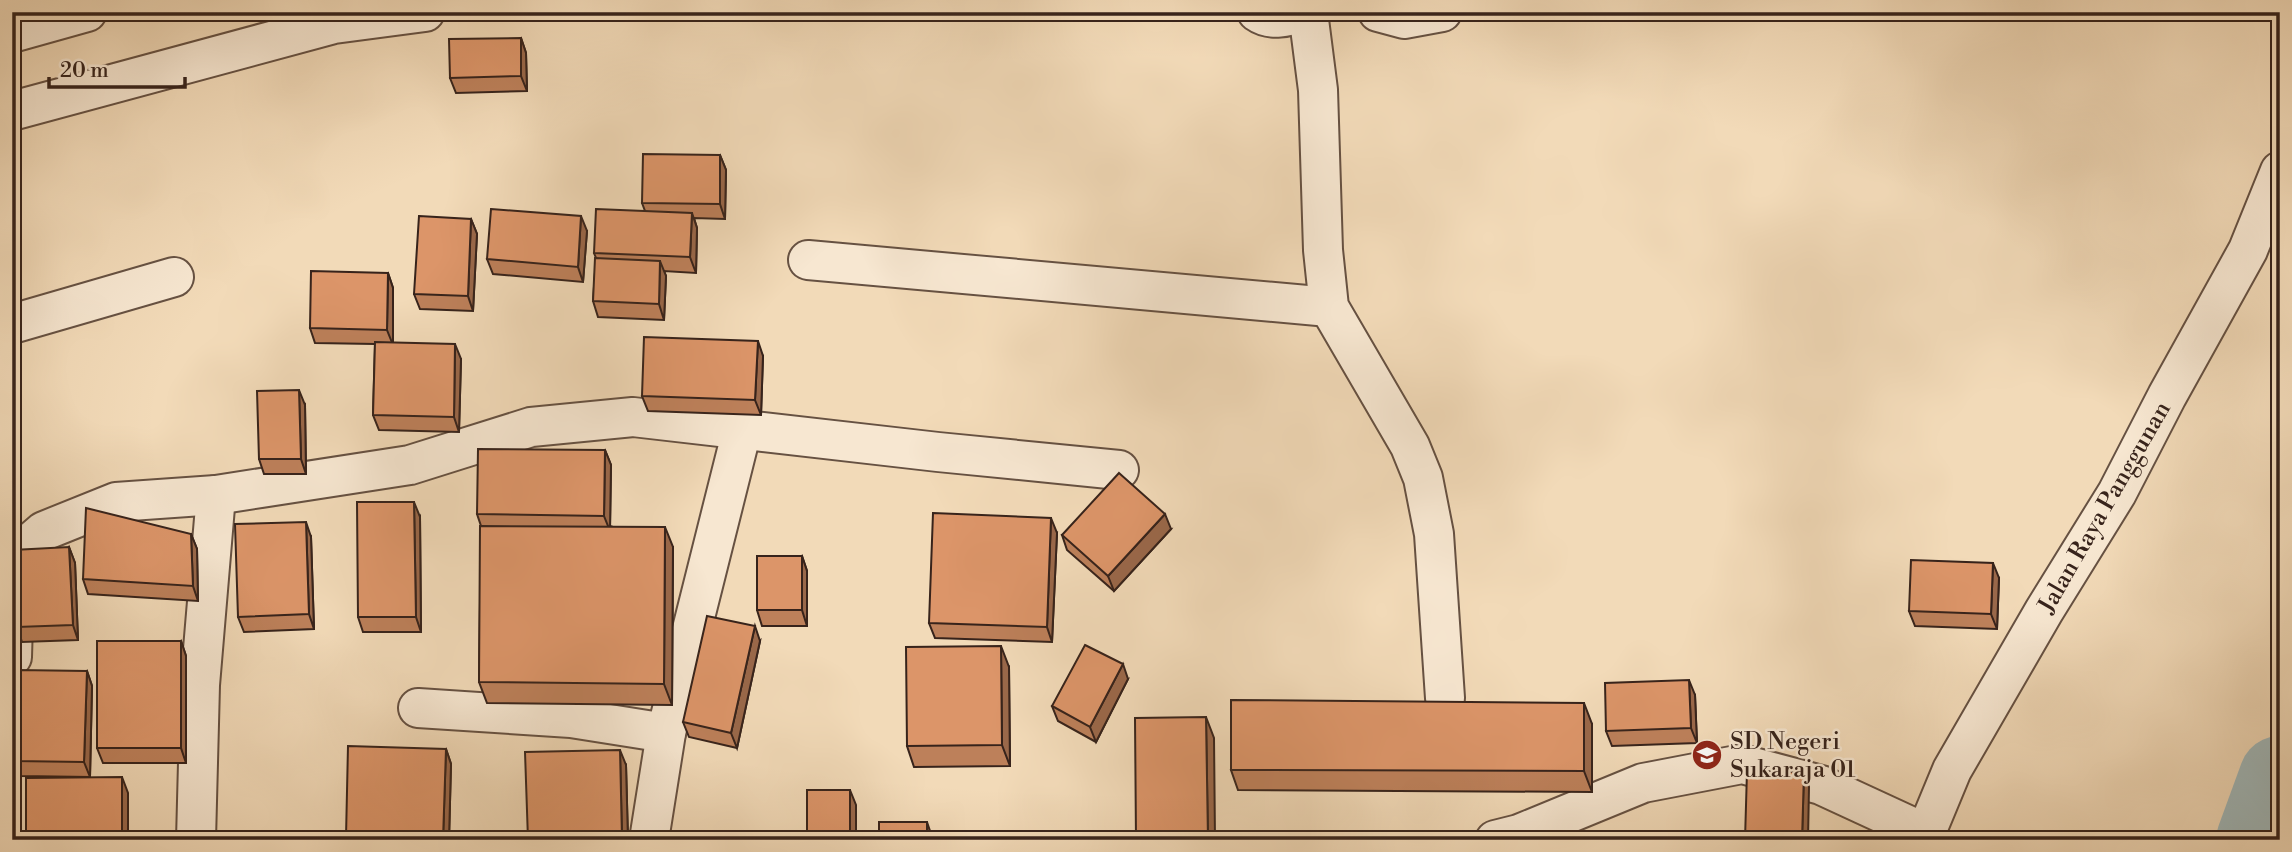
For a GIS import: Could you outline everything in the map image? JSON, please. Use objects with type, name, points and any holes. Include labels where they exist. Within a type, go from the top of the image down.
[{"type":"street","points":[[12,33],[87,12]]},
{"type":"street","points":[[12,111],[334,24],[425,12]]},
{"type":"street","points":[[1257,12],[1263,16],[1286,18],[1306,12],[1318,90],[1322,250],[1329,307],[1410,446],[1423,478],[1434,534],[1445,698]]},
{"type":"street","points":[[1378,12],[1404,19],[1442,12]]},
{"type":"street","name":"Jalan Raya Panggunan","points":[[1924,836],[1952,770],[2117,493],[2248,250],[2280,171]]},
{"type":"street","points":[[808,260],[1329,307]]},
{"type":"street","points":[[12,324],[174,277]]},
{"type":"street","points":[[12,657],[15,556],[44,531],[116,502],[216,495],[410,465],[531,427],[633,417],[938,453],[1119,470]]},
{"type":"street","points":[[649,840],[666,733],[742,430]]},
{"type":"street","points":[[196,840],[200,685],[216,495]]},
{"type":"street","points":[[418,708],[571,718],[666,733]]},
{"type":"street","points":[[1495,840],[1519,834],[1643,783],[1742,764],[1821,785],[1924,836]]},
{"type":"building","points":[[521,38],[521,76],[450,78],[449,39]]},
{"type":"building","points":[[643,154],[720,155],[720,204],[642,203]]},
{"type":"building","points":[[491,209],[581,216],[578,267],[487,259]]},
{"type":"building","points":[[596,209],[692,213],[690,257],[594,253]]},
{"type":"building","points":[[419,216],[471,219],[468,296],[414,294]]},
{"type":"building","points":[[595,258],[660,261],[659,304],[593,301]]},
{"type":"building","points":[[311,271],[388,273],[387,330],[310,328]]},
{"type":"building","points":[[644,337],[758,341],[755,400],[642,396]]},
{"type":"building","points":[[375,342],[455,344],[454,417],[373,415]]},
{"type":"building","points":[[299,390],[301,459],[259,459],[257,391]]},
{"type":"building","points":[[478,449],[605,450],[604,516],[477,514]]},
{"type":"building","points":[[1119,473],[1165,514],[1108,576],[1062,535]]},
{"type":"building","points":[[357,502],[414,502],[416,617],[358,617]]},
{"type":"building","points":[[86,508],[191,534],[193,586],[83,579]]},
{"type":"building","points":[[933,513],[1051,518],[1047,627],[929,623]]},
{"type":"building","points":[[306,522],[309,614],[238,617],[235,524]]},
{"type":"building","points":[[480,526],[665,527],[664,684],[479,682]]},
{"type":"building","points":[[69,547],[73,625],[17,627],[13,550]]},
{"type":"building","points":[[757,556],[802,556],[802,610],[757,610]]},
{"type":"building","points":[[1911,560],[1993,563],[1991,614],[1909,611]]},
{"type":"building","points":[[707,616],[755,626],[731,733],[683,722]]},
{"type":"building","points":[[97,641],[181,641],[181,748],[97,748]]},
{"type":"building","points":[[1085,645],[1123,664],[1090,727],[1052,706]]},
{"type":"building","points":[[1001,646],[1002,745],[907,746],[906,647]]},
{"type":"building","points":[[17,670],[87,671],[84,762],[14,761]]},
{"type":"building","points":[[1689,680],[1691,728],[1606,731],[1605,683]]},
{"type":"building","points":[[1231,700],[1584,703],[1584,771],[1231,770]]},
{"type":"building","points":[[1206,717],[1208,840],[1136,840],[1135,718]]},
{"type":"building","points":[[348,746],[446,749],[443,840],[346,837]]},
{"type":"building","points":[[620,750],[622,838],[528,840],[525,752]]},
{"type":"building","points":[[1747,771],[1804,772],[1802,840],[1745,840]]},
{"type":"building","points":[[122,777],[122,840],[26,840],[26,778]]},
{"type":"building","points":[[807,790],[850,790],[850,840],[807,840]]},
{"type":"building","points":[[879,822],[927,822],[927,840],[879,840]]},
{"type":"waterway","points":[[2257,840],[2280,777]]},
{"type":"place","name":"SD Negeri Sukaraja 01","points":[[1707,755]]}]
